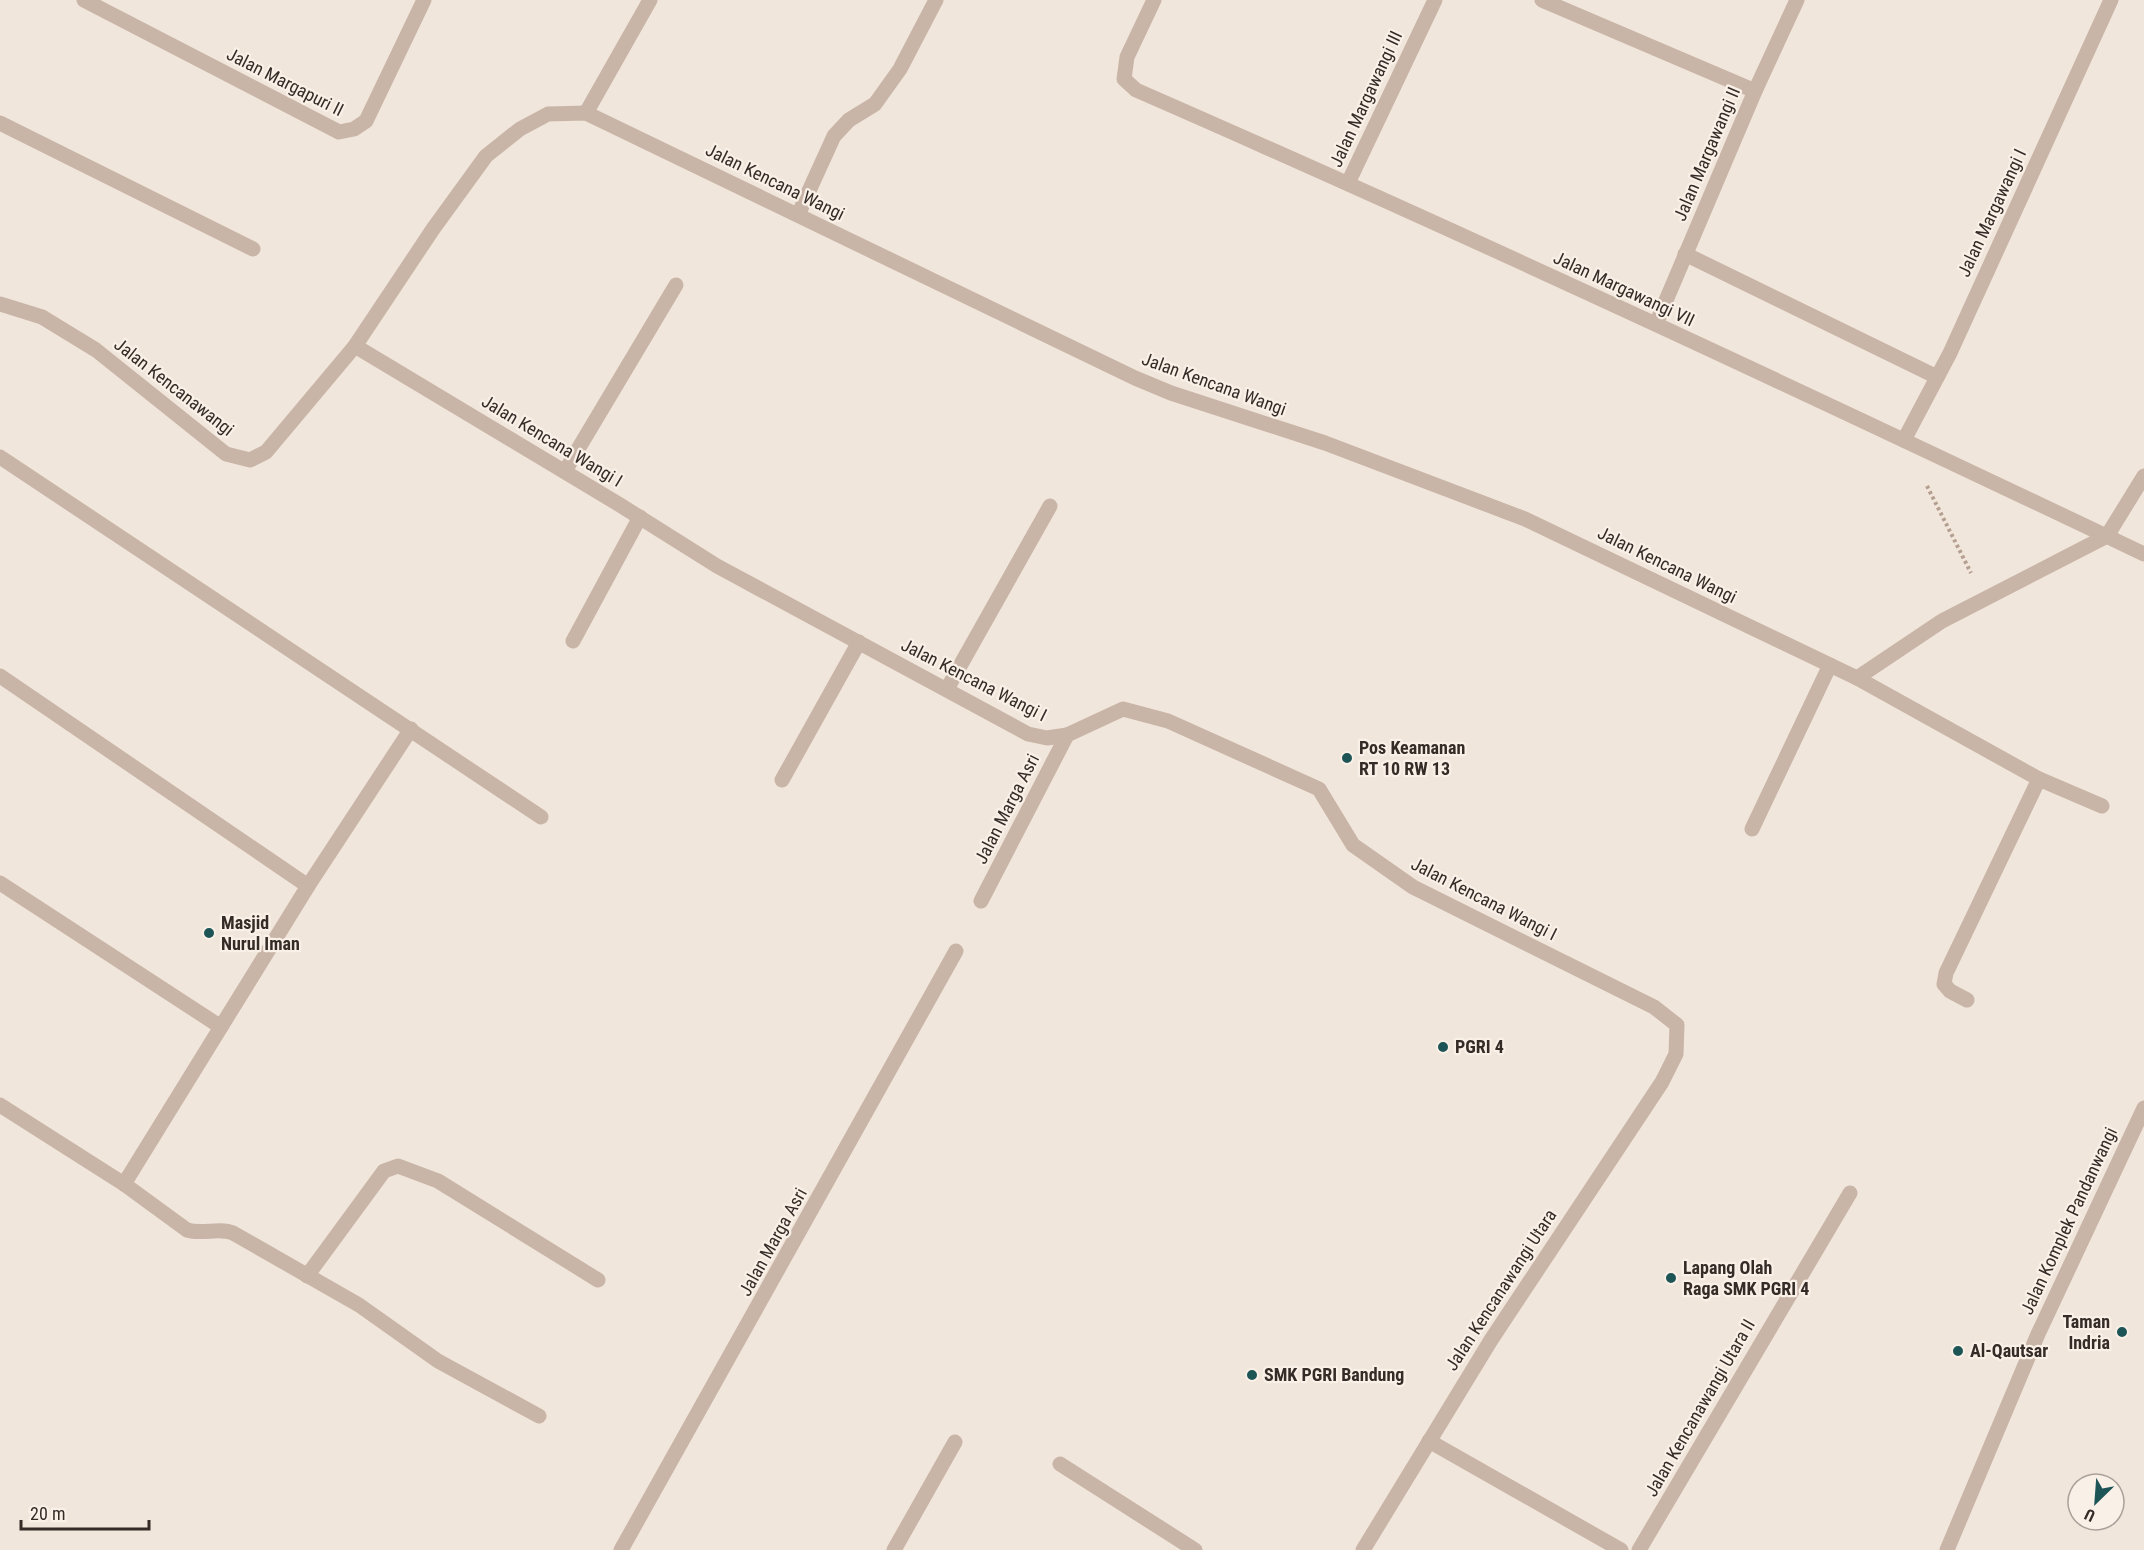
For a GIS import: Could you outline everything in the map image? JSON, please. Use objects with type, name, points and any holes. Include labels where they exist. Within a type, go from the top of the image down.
[{"type":"street","name":"Jalan Margapuri II","points":[[84,0],[339,132],[354,129],[366,121],[424,0]]},
{"type":"street","points":[[586,113],[650,0]]},
{"type":"street","points":[[798,215],[834,136],[849,120],[875,104],[900,69],[936,0]]},
{"type":"street","name":"Jalan Margawangi VII","points":[[1155,0],[1127,57],[1124,79],[1136,90],[1348,183],[1656,324],[2144,554]]},
{"type":"street","name":"Jalan Margawangi III","points":[[1348,183],[1435,0]]},
{"type":"street","points":[[1542,0],[1755,90]]},
{"type":"street","name":"Jalan Margawangi II","points":[[1656,324],[1755,90],[1797,0]]},
{"type":"street","name":"Jalan Margawangi I","points":[[1904,440],[1937,377],[2111,0]]},
{"type":"street","name":"Jalan Kencana Wangi","points":[[355,346],[433,229],[486,156],[520,129],[548,114],[586,113],[1135,378],[1171,393],[1324,443],[1525,519],[1857,678],[2039,779],[2102,806]]},
{"type":"street","points":[[0,123],[253,249]]},
{"type":"street","points":[[1685,254],[1937,377]]},
{"type":"street","points":[[565,471],[676,285]]},
{"type":"street","name":"Jalan Kencanawangi","points":[[0,304],[42,317],[96,350],[226,454],[250,460],[266,452],[355,346]]},
{"type":"street","name":"Jalan Kencana Wangi I","points":[[355,346],[565,471],[717,566],[1028,734],[1047,738],[1067,735],[1123,709],[1168,721],[1319,789],[1353,845],[1382,867],[1413,887],[1654,1007],[1677,1026],[1676,1054]]},
{"type":"street","points":[[0,457],[541,817]]},
{"type":"street","points":[[1857,678],[1942,621],[2107,536],[2144,476]]},
{"type":"street","points":[[947,689],[1050,506]]},
{"type":"street","points":[[573,641],[640,517]]},
{"type":"street","points":[[782,780],[859,642]]},
{"type":"street","points":[[1752,829],[1830,665]]},
{"type":"street","points":[[0,676],[308,886]]},
{"type":"street","points":[[124,1184],[308,886],[411,729]]},
{"type":"street","name":"Jalan Marga Asri","points":[[981,902],[1067,735]]},
{"type":"street","points":[[1967,1000],[1950,991],[1944,984],[1946,974],[2039,779]]},
{"type":"street","points":[[0,883],[221,1027]]},
{"type":"street","name":"Jalan Marga Asri","points":[[621,1550],[956,951]]},
{"type":"street","name":"Jalan Kencanawangi Utara","points":[[1363,1550],[1545,1255],[1662,1083],[1676,1054]]},
{"type":"street","points":[[0,1105],[124,1184],[187,1230],[230,1232],[368,1311],[438,1361],[539,1416]]},
{"type":"street","name":"Jalan Komplek Pandanwangi","points":[[1947,1550],[2038,1334],[2144,1108]]},
{"type":"street","points":[[307,1276],[384,1171],[398,1166],[438,1181],[598,1280]]},
{"type":"street","name":"Jalan Kencanawangi Utara II","points":[[1640,1550],[1850,1193]]},
{"type":"street","points":[[894,1550],[955,1442]]},
{"type":"street","points":[[1429,1442],[1622,1550]]},
{"type":"street","points":[[1060,1464],[1195,1550]]},
{"type":"path","points":[[1904,440],[1983,598]]},
{"type":"place","name":"Pos Keamanan RT 10 RW 13","points":[[1347,758]]},
{"type":"place","name":"Masjid Nurul Iman","points":[[209,933]]},
{"type":"place","name":"PGRI 4","points":[[1443,1047]]},
{"type":"place","name":"Lapang Olah Raga SMK PGRI 4","points":[[1671,1278]]},
{"type":"place","name":"Taman Indria","points":[[2122,1332]]},
{"type":"place","name":"Al-Qautsar","points":[[1958,1351]]},
{"type":"place","name":"SMK PGRI Bandung","points":[[1252,1375]]}]
